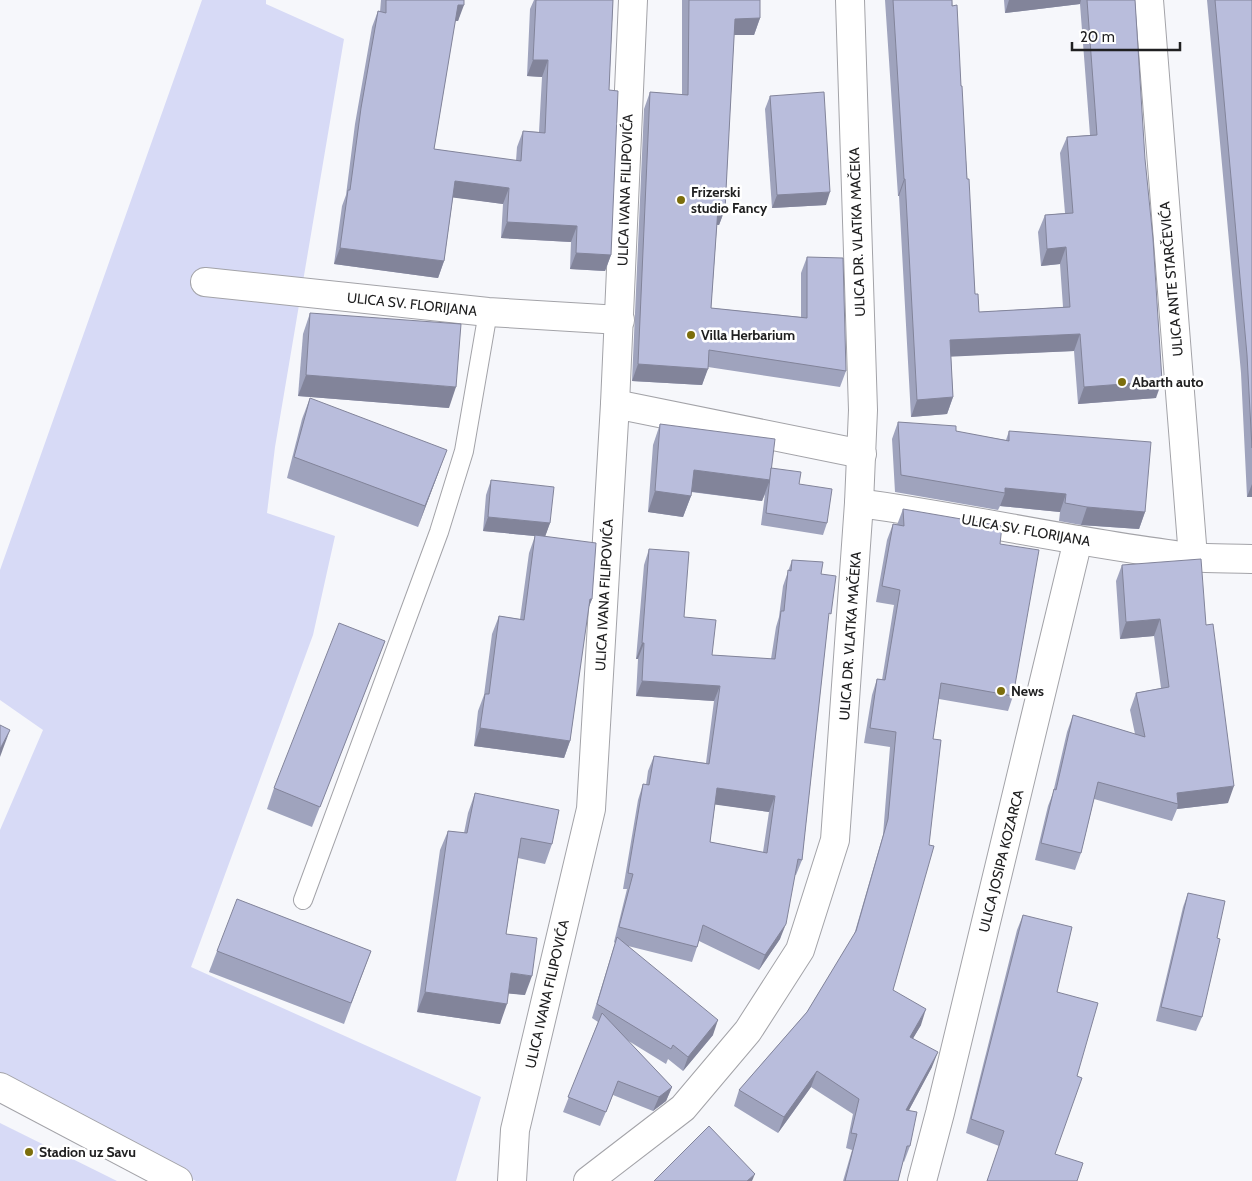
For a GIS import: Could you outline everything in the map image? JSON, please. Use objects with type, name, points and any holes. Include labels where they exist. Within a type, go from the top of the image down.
[{"type":"street","name":"ULICA IVANA FILIPOVIĆA","points":[[512,1181],[515,1130],[591,809],[620,320],[633,0]]},
{"type":"street","name":"ULICA DR. VLATKA MAČEKA","points":[[588,1181],[683,1108],[748,1031],[800,950],[835,840],[859,503],[863,410],[850,0]]},
{"type":"street","name":"ULICA ANTE STARČEVIĆA","points":[[1149,0],[1193,557]]},
{"type":"street","name":"ULICA SV. FLORIJANA","points":[[205,282],[488,312],[620,320]]},
{"type":"street","points":[[615,404],[862,454]]},
{"type":"street","name":"ULICA SV. FLORIJANA","points":[[859,503],[930,512],[1078,540],[1193,557],[1252,559]]},
{"type":"street","name":"ULICA JOSIPA KOZARCA","points":[[922,1181],[943,1103],[1078,540]]},
{"type":"street","points":[[0,1087],[178,1181]]},
{"type":"lane","points":[[303,900],[439,532],[464,451],[488,312]]},
{"type":"shaded area","points":[[202,0],[266,0],[266,4],[344,39],[275,447],[267,513],[335,536],[313,635],[191,967],[481,1097],[456,1181],[196,1181],[0,1082],[0,830],[43,730],[0,700],[0,570]]},
{"type":"shaded area","name":"Stadion uz Savu","points":[[0,1123],[117,1181],[0,1181]]},
{"type":"building","points":[[386,0],[464,0],[464,5],[458,5],[434,149],[521,161],[523,131],[545,133],[548,60],[533,60],[536,0],[613,0],[609,90],[618,91],[611,255],[576,253],[577,226],[507,222],[509,188],[455,181],[444,261],[340,248],[378,11],[386,13]]},
{"type":"building","points":[[689,0],[760,0],[760,18],[735,19],[725,209],[718,208],[711,308],[807,318],[807,257],[843,258],[846,371],[709,350],[708,369],[638,364],[650,92],[688,95]]},
{"type":"building","points":[[893,0],[952,0],[952,6],[957,5],[975,294],[978,294],[979,312],[1070,307],[1066,247],[1047,249],[1045,215],[1073,213],[1067,137],[1097,135],[1087,0],[1135,0],[1162,381],[1084,387],[1080,334],[950,340],[953,397],[917,400]]},
{"type":"building","points":[[1215,0],[1252,0],[1252,448],[1247,355]]},
{"type":"building","points":[[824,92],[830,192],[777,195],[770,96]]},
{"type":"building","points":[[310,313],[461,324],[456,387],[306,375]]},
{"type":"building","points":[[310,398],[447,450],[425,506],[294,457]]},
{"type":"building","points":[[898,422],[956,426],[956,431],[1009,441],[1009,431],[1151,442],[1145,512],[1087,507],[1065,503],[1066,494],[1005,488],[1005,493],[901,475]]},
{"type":"building","points":[[660,424],[775,439],[770,480],[694,470],[691,496],[655,491]]},
{"type":"building","points":[[771,468],[801,472],[799,484],[832,489],[827,523],[766,513]]},
{"type":"building","points":[[491,480],[554,487],[550,523],[488,517]]},
{"type":"building","points":[[903,509],[1002,526],[1000,544],[1039,550],[1013,696],[941,683],[933,739],[941,740],[929,845],[934,846],[893,990],[926,1009],[910,1037],[938,1052],[906,1110],[917,1112],[910,1146],[907,1146],[898,1181],[845,1181],[857,1134],[851,1133],[859,1099],[817,1071],[784,1117],[739,1090],[807,1012],[856,931],[888,819],[896,732],[870,728],[877,679],[885,680],[900,590],[882,586],[893,524],[904,526]]},
{"type":"building","points":[[535,535],[596,543],[592,599],[590,599],[570,741],[480,728],[485,694],[489,694],[499,616],[524,620]]},
{"type":"building","points":[[649,549],[689,552],[684,617],[716,620],[712,655],[775,659],[781,611],[784,611],[788,570],[791,571],[792,560],[823,562],[821,574],[836,576],[831,614],[829,613],[802,860],[798,859],[786,924],[765,955],[703,925],[697,947],[619,927],[633,874],[628,873],[643,784],[649,785],[654,756],[709,764],[720,686],[642,681],[644,643],[642,643]],"holes":[[[717,788],[775,796],[767,853],[710,842]]]},
{"type":"building","points":[[1201,559],[1206,625],[1213,624],[1234,786],[1177,793],[1178,804],[1098,782],[1081,853],[1041,843],[1054,789],[1056,790],[1073,715],[1145,737],[1136,693],[1169,687],[1160,619],[1126,622],[1122,565]]},
{"type":"building","points":[[339,623],[385,641],[320,807],[274,788]]},
{"type":"building","points":[[0,725],[10,730],[0,749]]},
{"type":"building","points":[[475,793],[559,810],[552,844],[521,838],[506,934],[537,938],[532,976],[511,973],[507,1004],[425,992],[448,831],[467,833]]},
{"type":"building","points":[[1188,893],[1225,901],[1217,938],[1220,939],[1202,1017],[1161,1007]]},
{"type":"building","points":[[237,899],[371,951],[351,1003],[217,951]]},
{"type":"building","points":[[1023,915],[1072,927],[1057,992],[1098,1003],[1077,1076],[1082,1078],[1055,1154],[1083,1163],[1077,1181],[987,1181],[1004,1131],[971,1119]]},
{"type":"building","points":[[617,937],[718,1020],[688,1057],[673,1045],[671,1049],[597,1004]]},
{"type":"building","points":[[602,1013],[672,1087],[659,1097],[618,1081],[606,1112],[568,1097]]},
{"type":"building","points":[[709,1126],[755,1174],[747,1181],[654,1181]]},
{"type":"place","name":"Frizerski studio Fancy","points":[[681,200]]},
{"type":"place","name":"Villa Herbarium","points":[[691,335]]},
{"type":"place","name":"Abarth auto","points":[[1122,382]]},
{"type":"place","name":"News","points":[[1001,691]]},
{"type":"place","name":"Stadion uz Savu","points":[[29,1152]]}]
